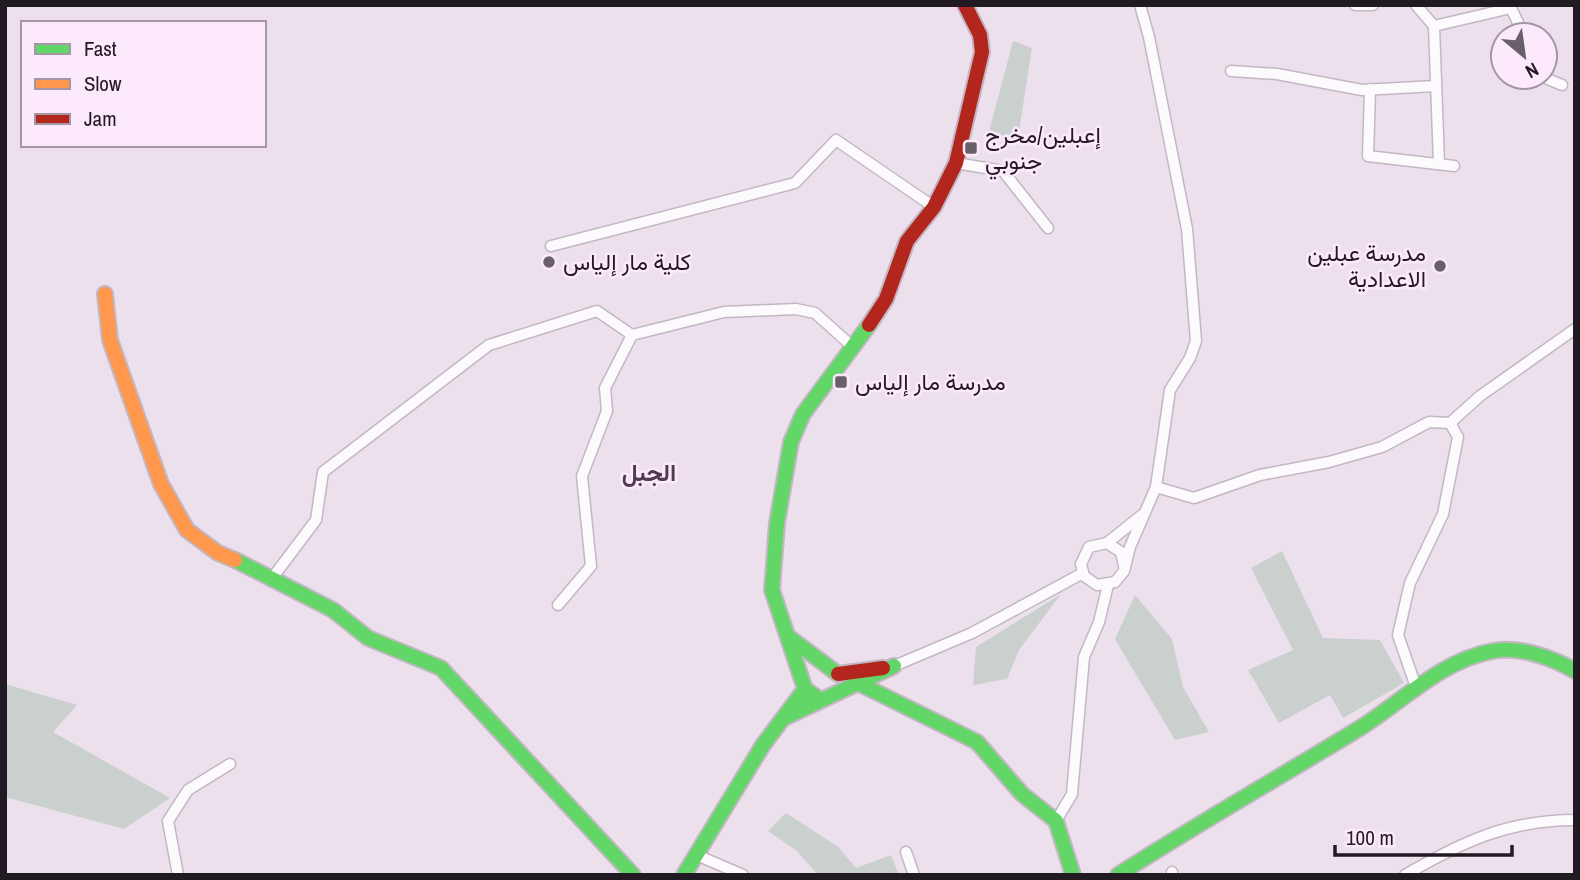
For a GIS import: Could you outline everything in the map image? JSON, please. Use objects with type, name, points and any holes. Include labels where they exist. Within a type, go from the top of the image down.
[{"type":"street","points":[[819,698],[812,697],[805,687],[772,590],[777,523],[791,442],[803,414],[854,348],[886,299],[907,241],[934,207],[956,163],[982,52],[980,35],[965,5]]},
{"type":"street","points":[[1140,5],[1149,37],[1187,229],[1196,341],[1190,358],[1170,390],[1156,487],[1120,577],[1108,585],[1092,584],[1083,573],[1081,564],[1085,551],[1096,544],[1107,543],[1145,513]]},
{"type":"street","points":[[1355,5],[1373,5]]},
{"type":"street","points":[[1416,5],[1434,26],[1439,164]]},
{"type":"street","points":[[1434,26],[1511,8],[1517,21]]},
{"type":"street","points":[[1231,71],[1277,74],[1370,89],[1436,86]]},
{"type":"street","points":[[1370,89],[1368,156],[1454,166]]},
{"type":"street","points":[[551,246],[795,183],[836,140],[934,207]]},
{"type":"street","points":[[956,163],[1003,170],[1048,228]]},
{"type":"street","points":[[105,294],[110,340],[161,484],[187,530],[218,553],[333,610],[368,638],[441,668],[633,875]]},
{"type":"street","points":[[273,578],[316,520],[323,471],[489,345],[597,312],[632,335],[724,312],[796,309],[815,313],[854,348]]},
{"type":"street","points":[[1156,487],[1194,498],[1260,475],[1329,462],[1382,447],[1429,422],[1450,423],[1480,396],[1575,329]]},
{"type":"street","points":[[558,605],[591,566],[582,476],[607,411],[605,388],[632,335]]},
{"type":"street","points":[[1416,687],[1398,635],[1410,583],[1443,514],[1458,437],[1450,423]]},
{"type":"street","points":[[1107,543],[1121,552],[1124,566]]},
{"type":"street","points":[[781,719],[819,698],[860,684],[894,666],[972,633],[1083,573]]},
{"type":"street","points":[[1056,821],[1072,794],[1084,657],[1099,622],[1108,585]]},
{"type":"street","points":[[789,638],[832,671],[841,682],[838,690]]},
{"type":"street","points":[[1118,875],[1366,724],[1416,687],[1456,663],[1495,650],[1539,656],[1573,666]]},
{"type":"street","points":[[684,875],[699,856],[781,719],[813,674],[894,666]]},
{"type":"street","points":[[860,684],[977,742],[1022,794],[1056,821],[1073,875]]},
{"type":"street","points":[[178,875],[168,821],[188,790],[230,764]]},
{"type":"street","points":[[1405,875],[1489,832],[1543,820],[1575,820]]},
{"type":"street","points":[[906,852],[914,875]]},
{"type":"street","points":[[699,856],[743,875]]},
{"type":"shaded area","points":[[1013,41],[1032,48],[1017,144],[989,132]]},
{"type":"shaded area","points":[[1282,551],[1323,638],[1380,640],[1404,683],[1343,718],[1330,695],[1279,723],[1248,670],[1293,650],[1251,568]]},
{"type":"shaded area","points":[[1061,594],[1019,650],[1007,679],[973,685],[976,647]]},
{"type":"shaded area","points":[[1135,595],[1172,639],[1183,687],[1209,732],[1175,740],[1115,639]]},
{"type":"shaded area","points":[[5,684],[77,705],[53,732],[170,798],[124,829],[5,797]]},
{"type":"shaded area","points":[[786,813],[837,846],[856,868],[891,855],[899,875],[818,875],[797,851],[768,831]]},
{"type":"traffic: fast","points":[[819,699],[805,689],[772,590],[777,523],[791,442],[803,414],[869,325]]},
{"type":"traffic: fast","points":[[235,560],[333,610],[368,638],[441,668],[633,875]]},
{"type":"traffic: fast","points":[[790,638],[838,674]]},
{"type":"traffic: fast","points":[[1118,875],[1360,728],[1423,683],[1457,663],[1493,651],[1514,650],[1547,658],[1575,671]]},
{"type":"traffic: fast","points":[[786,717],[894,666]]},
{"type":"traffic: fast","points":[[860,684],[977,742],[1022,794],[1056,821],[1073,875]]},
{"type":"traffic: fast","points":[[684,875],[763,745],[805,689]]},
{"type":"traffic: slow","points":[[105,294],[110,340],[161,484],[187,530],[218,553],[235,560]]},
{"type":"traffic: jam","points":[[869,325],[886,299],[907,241],[934,207],[956,163],[982,52],[980,35],[965,5]]},
{"type":"traffic: jam","points":[[838,674],[883,668]]},
{"type":"place","name":"إعبلين/مخرج جنوبي","points":[[971,148]]},
{"type":"place","name":"كلية مار إلياس","points":[[549,262]]},
{"type":"place","name":"مدرسة عبلين الاعدادية","points":[[1440,266]]},
{"type":"place","name":"مدرسة مار إلياس","points":[[841,382]]},
{"type":"district","name":"الجبل","points":[[649,473]]}]
